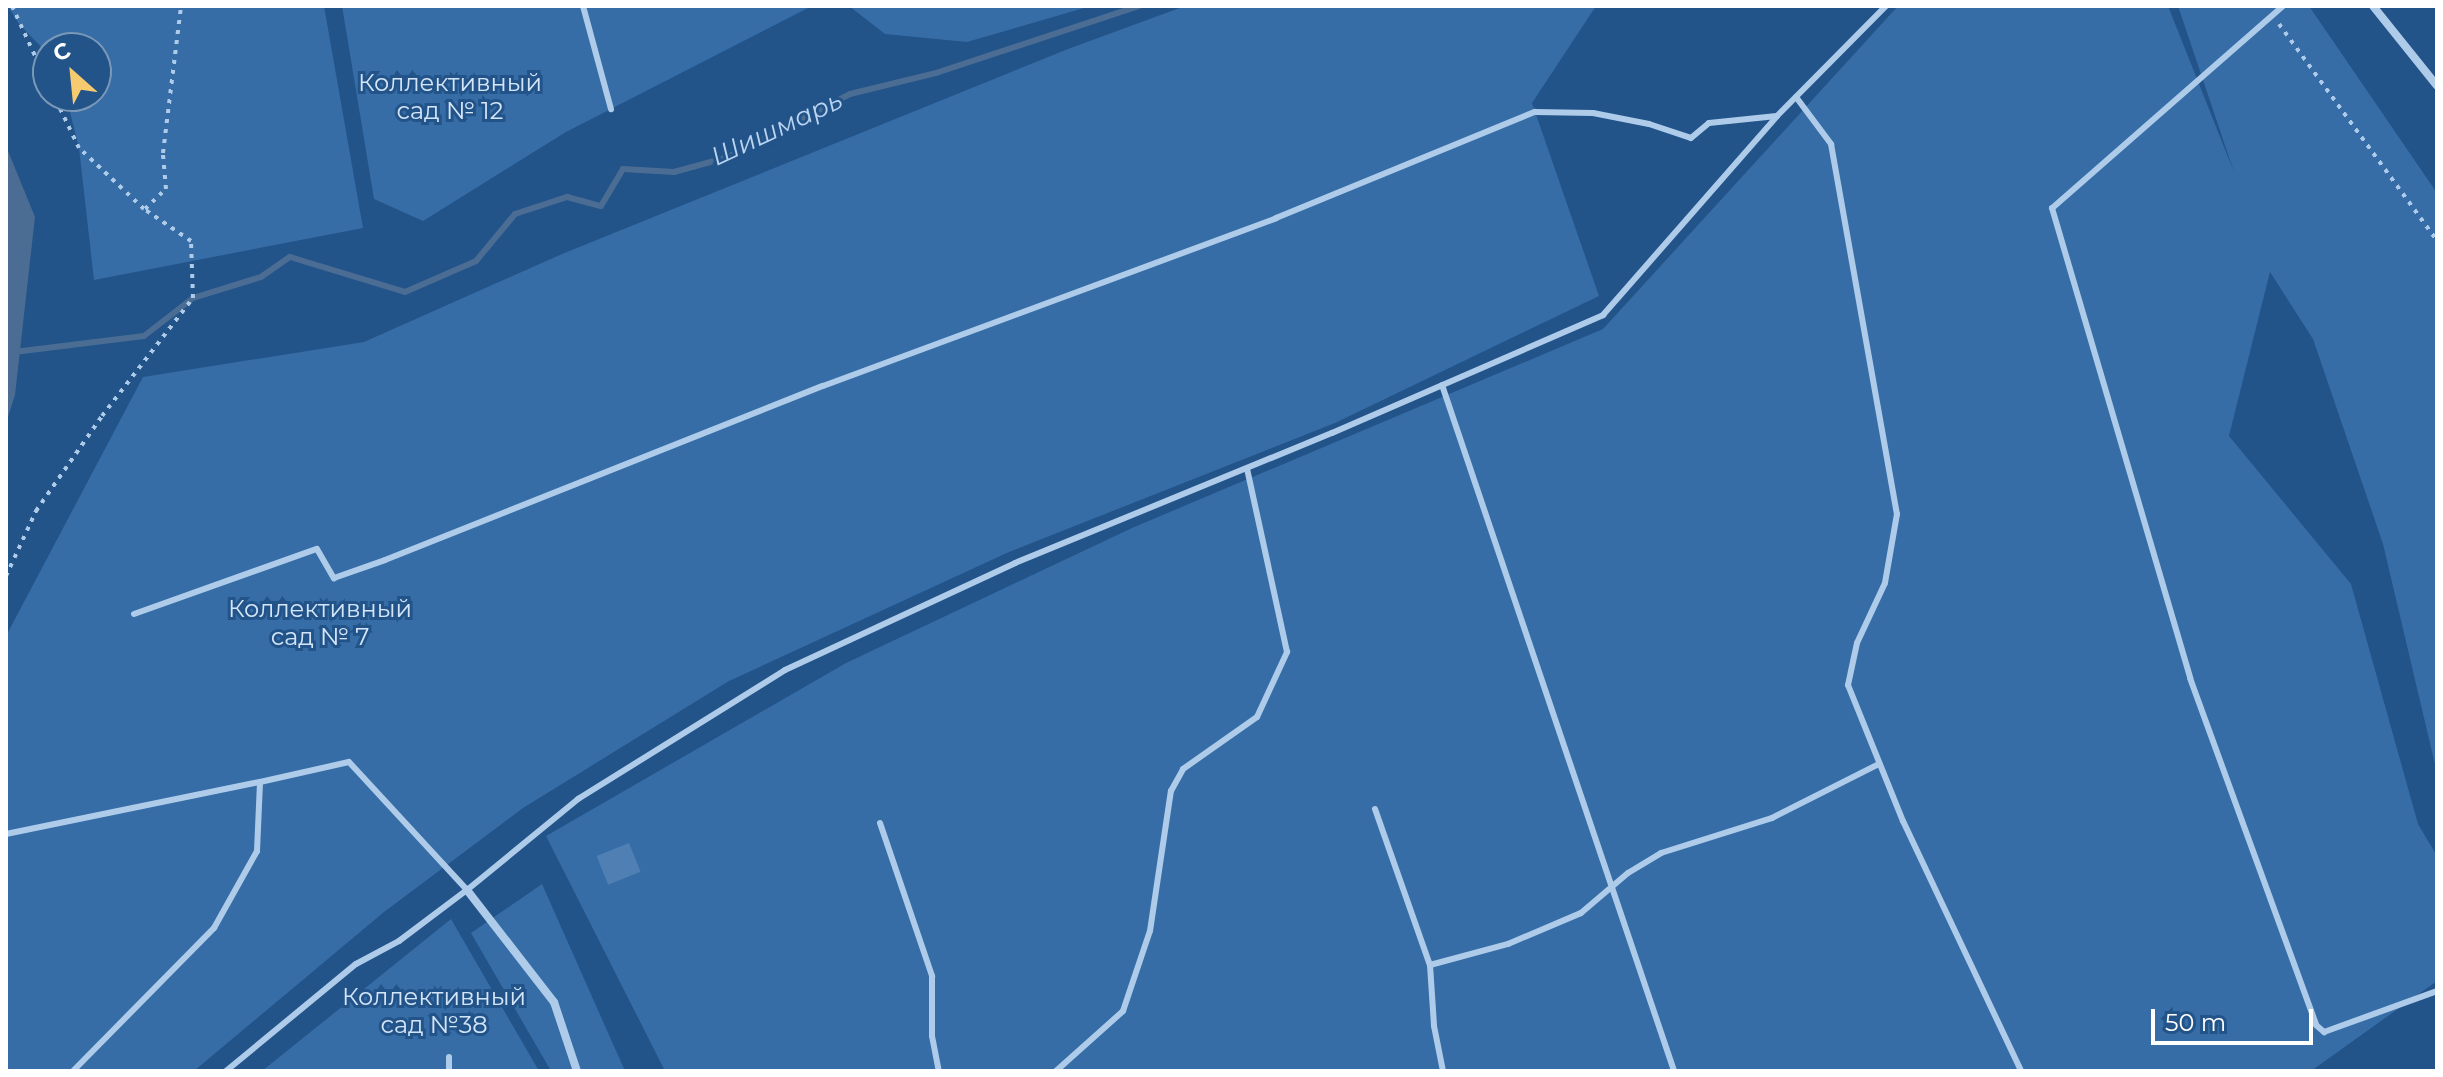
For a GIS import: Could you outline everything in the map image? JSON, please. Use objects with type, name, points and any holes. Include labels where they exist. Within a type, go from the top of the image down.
[{"type":"street","points":[[2373,6],[2437,86]]},
{"type":"street","points":[[467,890],[554,1002],[577,1071]]},
{"type":"lane","points":[[583,6],[611,109]]},
{"type":"lane","points":[[226,1071],[356,964],[399,941],[578,799],[785,670],[1015,563],[1247,468],[1603,315],[1777,116],[1886,6]]},
{"type":"lane","points":[[2283,6],[2052,208],[2190,678],[2316,1025],[2324,1032],[2437,991]]},
{"type":"lane","points":[[1796,97],[1831,144],[1897,514],[1885,583],[1857,643],[1848,685],[1879,764],[2021,1071]]},
{"type":"lane","points":[[134,614],[317,549],[334,578],[385,560],[823,386],[1276,218],[1535,112],[1593,113],[1649,124],[1691,138],[1709,123],[1777,116]]},
{"type":"lane","points":[[1442,385],[1674,1071]]},
{"type":"lane","points":[[1056,1071],[1123,1011],[1150,931],[1171,791],[1183,769],[1257,717],[1287,652],[1247,468]]},
{"type":"lane","points":[[6,834],[349,762],[467,890]]},
{"type":"lane","points":[[1430,965],[1508,944],[1581,913],[1613,889],[1628,873],[1661,853],[1772,818],[1879,764]]},
{"type":"lane","points":[[73,1071],[214,928],[257,851],[260,782]]},
{"type":"lane","points":[[1375,809],[1430,965],[1434,1026],[1443,1071]]},
{"type":"lane","points":[[880,823],[932,976],[932,1036],[939,1071]]},
{"type":"lane","points":[[449,1057],[449,1071]]},
{"type":"path","points":[[12,6],[32,49]]},
{"type":"path","points":[[144,209],[166,189],[163,153],[181,6]]},
{"type":"path","points":[[2272,15],[2437,241]]},
{"type":"path","points":[[6,576],[36,511],[102,416],[193,298],[191,241],[144,209],[79,148],[62,112]]},
{"type":"green space","points":[[8,6],[324,6],[363,228],[94,280],[79,148],[70,112],[112,112],[112,32],[32,32],[32,37]]},
{"type":"green space","name":"Коллективный сад № 12","points":[[342,6],[810,7],[566,132],[423,221],[374,199]]},
{"type":"green space","points":[[849,6],[1091,6],[967,42],[885,34]]},
{"type":"green space","name":"Коллективный сад № 7","points":[[1185,6],[1596,6],[1532,103],[1599,296],[1335,423],[1009,552],[729,681],[523,808],[384,912],[194,1071],[6,1071],[6,636],[143,377],[364,342],[562,254],[1068,49]]},
{"type":"green space","points":[[1898,6],[2168,6],[2234,172],[2178,6],[2309,6],[2437,193],[2437,773],[2383,544],[2313,339],[2270,272],[2229,436],[2351,584],[2418,824],[2437,856],[2437,981],[2311,1071],[665,1071],[546,836],[846,663],[1132,528],[1603,329]]},
{"type":"green space","points":[[542,884],[625,1071],[551,1071],[471,933]]},
{"type":"green space","name":"Коллективный сад №38","points":[[451,919],[539,1071],[262,1071]]},
{"type":"shaded area","points":[[6,146],[35,217],[15,395],[6,423]]},
{"type":"building","points":[[629,843],[641,872],[608,885],[597,856]]},
{"type":"waterway","name":"Шишмарь","points":[[6,353],[144,336],[193,298],[261,277],[290,257],[405,292],[476,261],[515,214],[567,197],[601,206],[623,169],[674,172],[728,157],[850,94],[936,73],[1139,6]]}]
